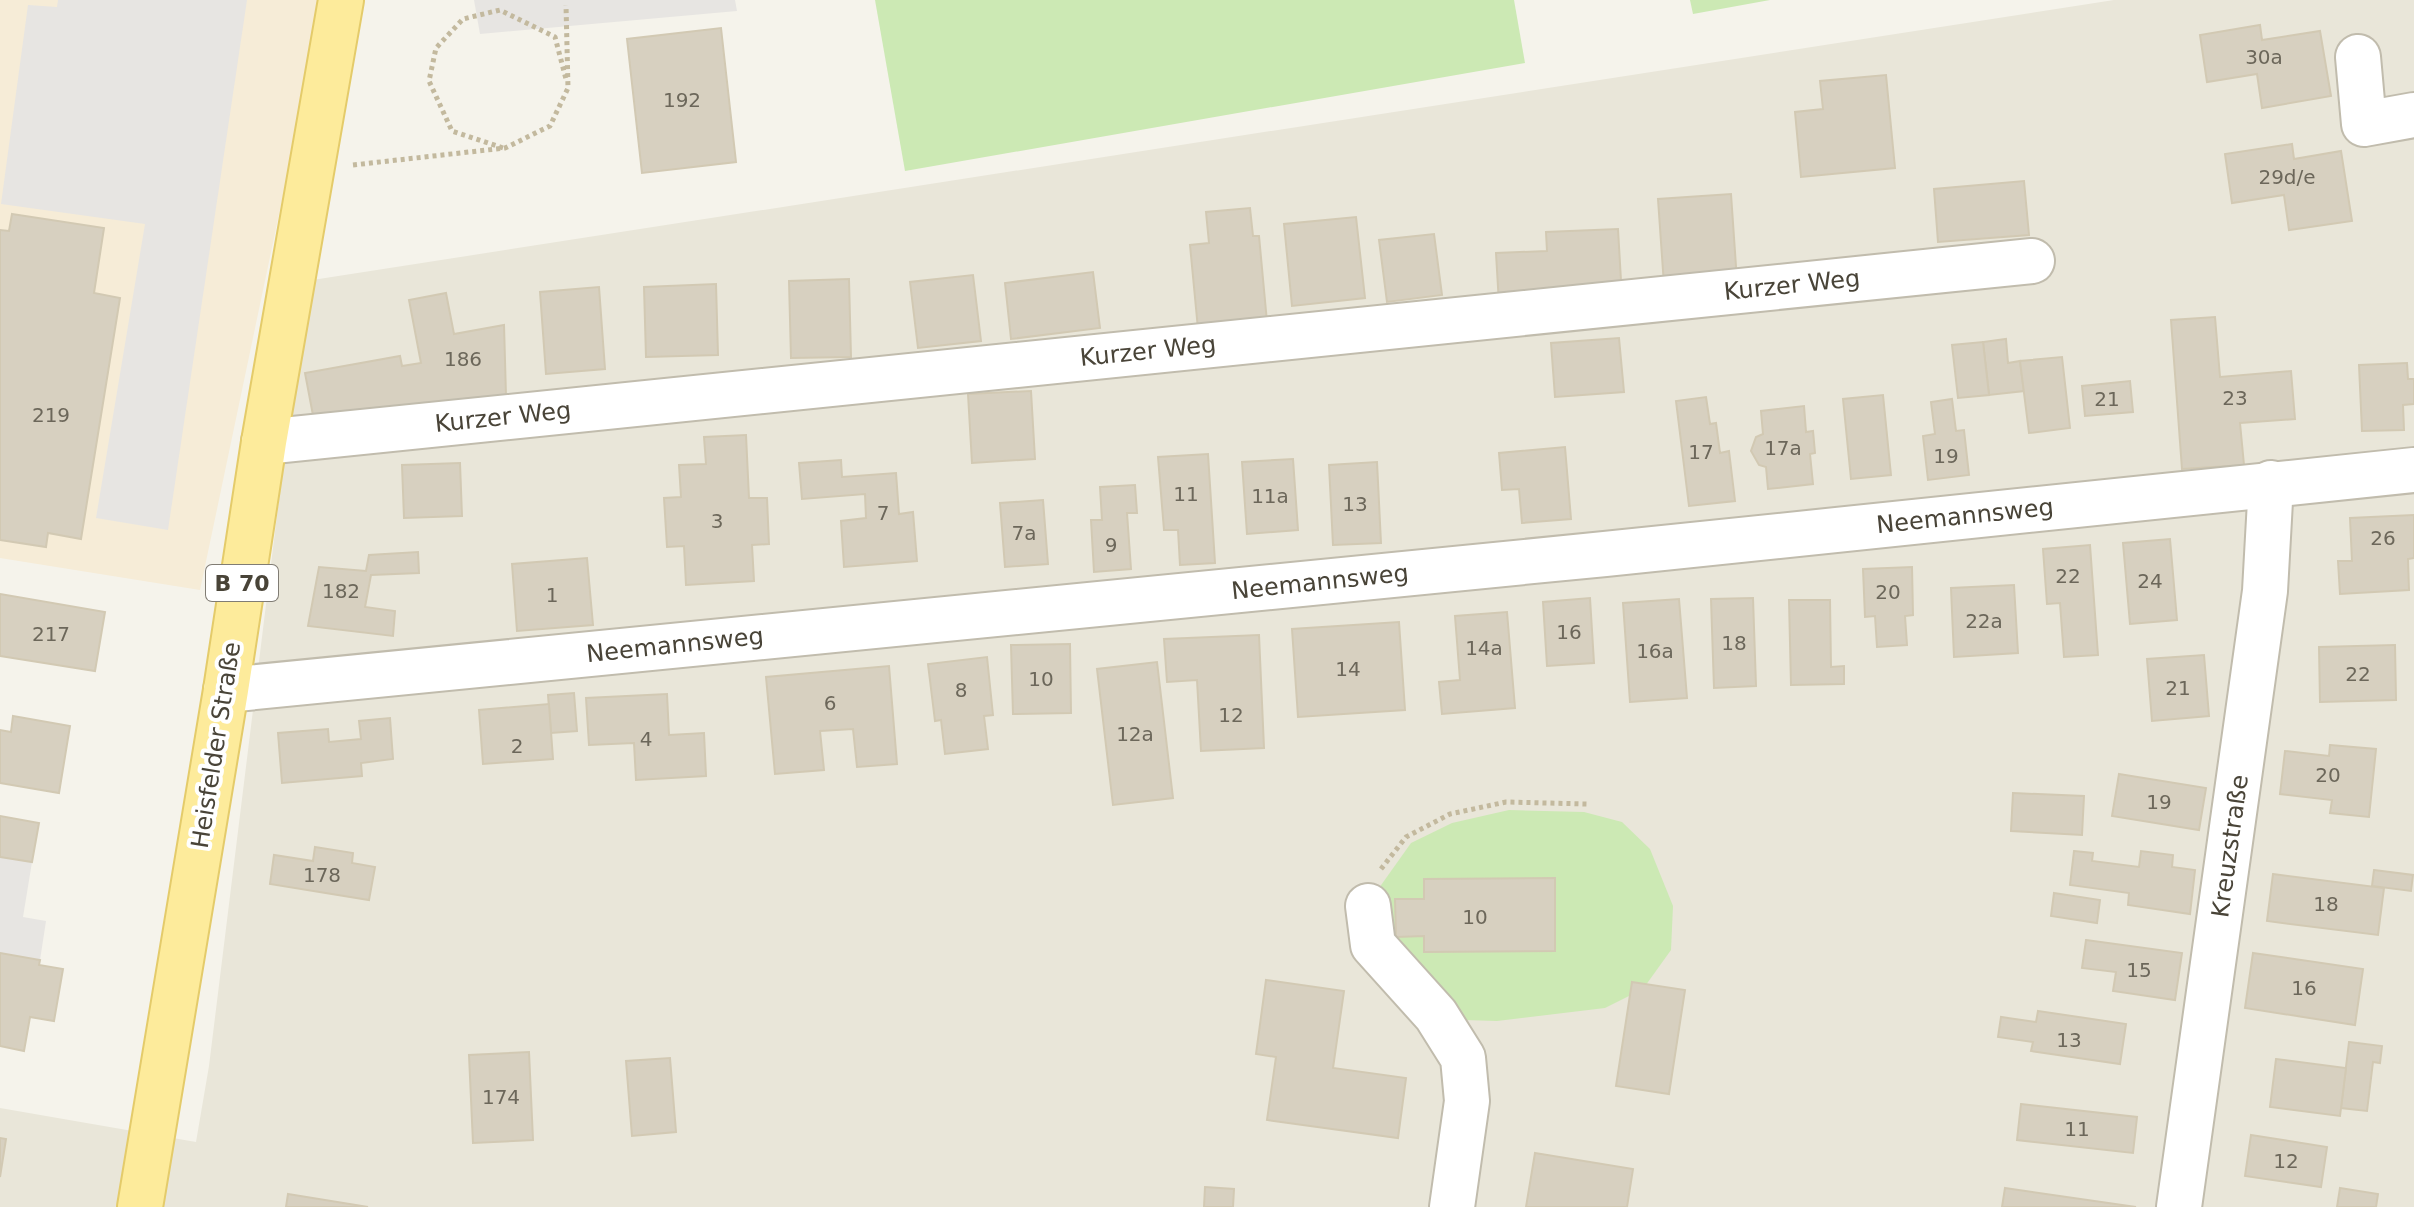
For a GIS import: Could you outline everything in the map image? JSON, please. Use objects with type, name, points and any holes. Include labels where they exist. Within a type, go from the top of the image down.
[{"type":"main road","name":"Heisfelder Straße","points":[[140,1207],[264,442],[341,0]]},
{"type":"street","points":[[2358,57],[2364,124],[2414,115]]},
{"type":"street","name":"Kurzer Weg","points":[[264,442],[2032,261]]},
{"type":"street","name":"Neemannsweg","points":[[226,690],[1589,556],[2414,470]]},
{"type":"street","name":"Kreuzstraße","points":[[2179,1207],[2265,591],[2271,483]]},
{"type":"street","points":[[1368,906],[1373,945],[1436,1015],[1463,1058],[1467,1101],[1452,1207]]},
{"type":"path","points":[[312,163],[361,166],[505,148],[550,126],[568,88],[566,5]]},
{"type":"path","points":[[505,148],[452,131],[429,81],[436,48],[463,19],[500,10],[555,37],[568,88]]},
{"type":"path","points":[[1368,906],[1370,886],[1406,837],[1450,814],[1506,802],[1587,804]]},
{"type":"shaded area","points":[[0,0],[324,0],[200,590],[0,558]]},
{"type":"shaded area","points":[[58,0],[247,0],[168,530],[96,518],[145,224],[1,204],[28,5],[57,7]]},
{"type":"shaded area","points":[[474,0],[735,0],[737,11],[480,34]]},
{"type":"shaded area","points":[[2114,0],[2414,0],[2414,1207],[0,1207],[0,1108],[196,1142],[209,1066],[306,281]]},
{"type":"shaded area","points":[[0,857],[32,862],[23,917],[46,921],[40,960],[0,953]]},
{"type":"green space","points":[[875,0],[1514,0],[1525,63],[905,171]]},
{"type":"green space","points":[[1690,0],[1770,0],[1693,14]]},
{"type":"green space","points":[[1509,810],[1584,812],[1622,822],[1650,849],[1673,906],[1671,950],[1643,989],[1605,1008],[1497,1021],[1464,1020],[1382,943],[1379,888],[1411,843],[1452,823]]},
{"type":"building","points":[[2260,25],[2262,40],[2320,31],[2331,96],[2262,108],[2257,74],[2207,82],[2200,35]]},
{"type":"building","points":[[721,28],[736,162],[642,173],[627,39]]},
{"type":"building","points":[[1886,75],[1895,168],[1801,177],[1795,112],[1823,109],[1820,81]]},
{"type":"building","points":[[2292,144],[2294,159],[2341,151],[2352,221],[2289,230],[2284,195],[2232,203],[2225,154]]},
{"type":"building","points":[[2024,181],[2029,235],[1938,242],[1934,189]]},
{"type":"building","points":[[1731,194],[1737,281],[1664,285],[1658,199]]},
{"type":"building","points":[[1250,208],[1253,236],[1259,236],[1267,322],[1198,329],[1190,245],[1209,243],[1206,212]]},
{"type":"building","points":[[12,214],[104,228],[94,293],[120,298],[81,539],[48,533],[46,547],[0,540],[0,230],[9,231]]},
{"type":"building","points":[[1356,217],[1365,298],[1292,306],[1284,224]]},
{"type":"building","points":[[1618,229],[1622,298],[1499,304],[1496,253],[1547,251],[1546,232]]},
{"type":"building","points":[[1434,234],[1442,295],[1387,302],[1379,240]]},
{"type":"building","points":[[1093,272],[1100,328],[1011,339],[1005,283]]},
{"type":"building","points":[[973,275],[981,341],[918,348],[910,282]]},
{"type":"building","points":[[849,279],[851,357],[791,358],[789,281]]},
{"type":"building","points":[[716,284],[718,355],[646,357],[644,287]]},
{"type":"building","points":[[599,287],[605,369],[546,374],[540,292]]},
{"type":"building","points":[[446,293],[454,334],[504,325],[506,396],[316,431],[305,373],[400,356],[402,366],[421,363],[409,300]]},
{"type":"building","points":[[2215,317],[2220,377],[2291,371],[2295,419],[2240,423],[2244,465],[2182,469],[2171,320]]},
{"type":"building","points":[[1619,338],[1624,392],[1555,397],[1551,343]]},
{"type":"building","points":[[2006,339],[2008,363],[2020,361],[2024,391],[1989,395],[1983,342]]},
{"type":"building","points":[[1983,342],[1989,395],[1958,398],[1952,345]]},
{"type":"building","points":[[2062,357],[2070,428],[2029,433],[2020,361]]},
{"type":"building","points":[[2407,363],[2408,379],[2414,379],[2414,404],[2403,405],[2404,430],[2362,431],[2359,365]]},
{"type":"building","points":[[2130,381],[2133,412],[2085,416],[2082,386]]},
{"type":"building","points":[[1031,391],[1035,459],[972,463],[968,394]]},
{"type":"building","points":[[1883,395],[1891,475],[1851,479],[1843,399]]},
{"type":"building","points":[[1706,397],[1710,424],[1716,423],[1720,453],[1729,451],[1735,501],[1689,506],[1676,401]]},
{"type":"building","points":[[1952,399],[1956,431],[1964,430],[1969,475],[1928,480],[1923,436],[1935,434],[1931,402]]},
{"type":"building","points":[[1804,406],[1806,432],[1813,431],[1815,453],[1810,454],[1813,484],[1768,489],[1766,467],[1759,465],[1751,451],[1756,437],[1763,434],[1761,411]]},
{"type":"building","points":[[746,435],[749,498],[767,498],[769,544],[752,545],[754,581],[686,585],[684,546],[667,547],[664,498],[681,497],[679,465],[706,464],[704,437]]},
{"type":"building","points":[[1565,447],[1571,519],[1522,523],[1519,489],[1502,490],[1499,453]]},
{"type":"building","points":[[1208,454],[1215,563],[1180,565],[1178,530],[1164,530],[1158,457]]},
{"type":"building","points":[[1293,459],[1298,530],[1247,534],[1242,462]]},
{"type":"building","points":[[841,460],[842,477],[896,473],[899,514],[913,512],[917,561],[844,567],[841,521],[866,518],[865,494],[802,499],[799,463]]},
{"type":"building","points":[[1377,462],[1381,543],[1333,545],[1329,465]]},
{"type":"building","points":[[460,463],[462,516],[404,518],[402,465]]},
{"type":"building","points":[[1135,485],[1137,513],[1127,513],[1131,569],[1094,572],[1091,520],[1102,520],[1100,487]]},
{"type":"building","points":[[1043,500],[1048,564],[1005,567],[1000,503]]},
{"type":"building","points":[[2414,515],[2414,558],[2408,559],[2409,590],[2340,594],[2338,561],[2352,561],[2350,518]]},
{"type":"building","points":[[2170,539],[2177,620],[2130,624],[2123,543]]},
{"type":"building","points":[[2090,545],[2098,655],[2064,657],[2060,603],[2047,604],[2043,549]]},
{"type":"building","points":[[418,552],[419,573],[371,575],[365,607],[395,611],[393,636],[308,626],[319,567],[366,571],[369,555]]},
{"type":"building","points":[[587,558],[593,625],[517,631],[512,564]]},
{"type":"building","points":[[1912,567],[1913,615],[1905,616],[1907,645],[1877,647],[1875,616],[1865,617],[1863,569]]},
{"type":"building","points":[[2014,585],[2018,653],[1954,657],[1951,588]]},
{"type":"building","points":[[0,594],[105,612],[95,671],[0,656]]},
{"type":"building","points":[[1590,598],[1594,663],[1547,666],[1543,602]]},
{"type":"building","points":[[1753,598],[1756,686],[1714,688],[1711,599]]},
{"type":"building","points":[[1679,599],[1687,698],[1630,702],[1623,603]]},
{"type":"building","points":[[1789,600],[1830,600],[1831,667],[1844,666],[1844,684],[1791,685]]},
{"type":"building","points":[[1507,612],[1515,708],[1442,714],[1439,682],[1460,680],[1455,616]]},
{"type":"building","points":[[1399,622],[1405,710],[1298,717],[1292,629]]},
{"type":"building","points":[[1259,635],[1264,748],[1201,751],[1197,680],[1167,682],[1164,639]]},
{"type":"building","points":[[1070,644],[1071,713],[1013,714],[1011,645]]},
{"type":"building","points":[[2395,645],[2396,700],[2320,702],[2319,647]]},
{"type":"building","points":[[2204,655],[2209,716],[2152,721],[2147,659]]},
{"type":"building","points":[[987,657],[993,715],[984,716],[988,749],[945,754],[941,720],[935,721],[928,664]]},
{"type":"building","points":[[1157,662],[1173,798],[1113,805],[1097,669]]},
{"type":"building","points":[[889,666],[897,764],[857,767],[853,729],[820,731],[824,770],[775,774],[766,677]]},
{"type":"building","points":[[574,693],[577,731],[551,733],[548,695]]},
{"type":"building","points":[[667,694],[669,735],[704,733],[706,776],[636,780],[634,743],[589,745],[586,698]]},
{"type":"building","points":[[549,704],[553,759],[483,764],[479,710]]},
{"type":"building","points":[[13,716],[70,726],[59,793],[0,783],[0,730],[11,732]]},
{"type":"building","points":[[390,718],[393,759],[361,763],[362,776],[282,783],[278,733],[328,729],[329,742],[361,739],[359,721]]},
{"type":"building","points":[[2330,745],[2376,749],[2369,817],[2330,813],[2332,800],[2280,794],[2285,751],[2329,756]]},
{"type":"building","points":[[2119,774],[2206,788],[2199,830],[2112,816]]},
{"type":"building","points":[[2013,793],[2084,796],[2082,835],[2011,831]]},
{"type":"building","points":[[0,816],[39,823],[32,862],[0,857]]},
{"type":"building","points":[[315,847],[353,853],[352,863],[375,867],[369,900],[270,884],[274,855],[313,861]]},
{"type":"building","points":[[2074,851],[2093,853],[2092,861],[2139,867],[2141,851],[2173,855],[2172,867],[2195,870],[2190,914],[2128,905],[2129,893],[2070,885]]},
{"type":"building","points":[[2374,870],[2413,875],[2411,891],[2372,886]]},
{"type":"building","points":[[2273,874],[2384,888],[2378,935],[2267,921]]},
{"type":"building","points":[[1555,878],[1555,951],[1424,952],[1424,936],[1396,937],[1395,899],[1424,899],[1424,879]]},
{"type":"building","points":[[2054,893],[2100,900],[2097,923],[2051,916]]},
{"type":"building","points":[[2086,940],[2182,953],[2175,1000],[2113,991],[2116,972],[2082,968]]},
{"type":"building","points":[[0,953],[40,960],[39,965],[63,969],[54,1021],[30,1017],[24,1051],[0,1046]]},
{"type":"building","points":[[2253,953],[2363,969],[2355,1025],[2245,1008]]},
{"type":"building","points":[[1266,980],[1344,991],[1333,1068],[1406,1078],[1398,1138],[1267,1120],[1276,1057],[1256,1054]]},
{"type":"building","points":[[1632,982],[1685,990],[1669,1094],[1616,1086]]},
{"type":"building","points":[[2038,1011],[2126,1024],[2120,1064],[2031,1051],[2033,1042],[1998,1037],[2001,1017],[2036,1022]]},
{"type":"building","points":[[2349,1042],[2382,1046],[2380,1063],[2373,1062],[2367,1111],[2341,1108]]},
{"type":"building","points":[[529,1052],[533,1140],[473,1143],[469,1055]]},
{"type":"building","points":[[670,1058],[676,1132],[632,1136],[626,1061]]},
{"type":"building","points":[[2276,1059],[2346,1068],[2340,1116],[2270,1107]]},
{"type":"building","points":[[2021,1104],[2137,1117],[2133,1153],[2017,1140]]},
{"type":"building","points":[[2251,1135],[2327,1147],[2321,1187],[2245,1176]]},
{"type":"building","points":[[0,1138],[6,1139],[0,1177]]},
{"type":"building","points":[[1535,1153],[1633,1169],[1627,1207],[1526,1207]]},
{"type":"building","points":[[1205,1187],[1234,1189],[1233,1207],[1204,1207]]},
{"type":"building","points":[[2005,1188],[2136,1207],[2002,1207]]},
{"type":"building","points":[[2340,1188],[2378,1194],[2376,1207],[2337,1207]]},
{"type":"building","points":[[288,1194],[368,1207],[286,1207]]}]
